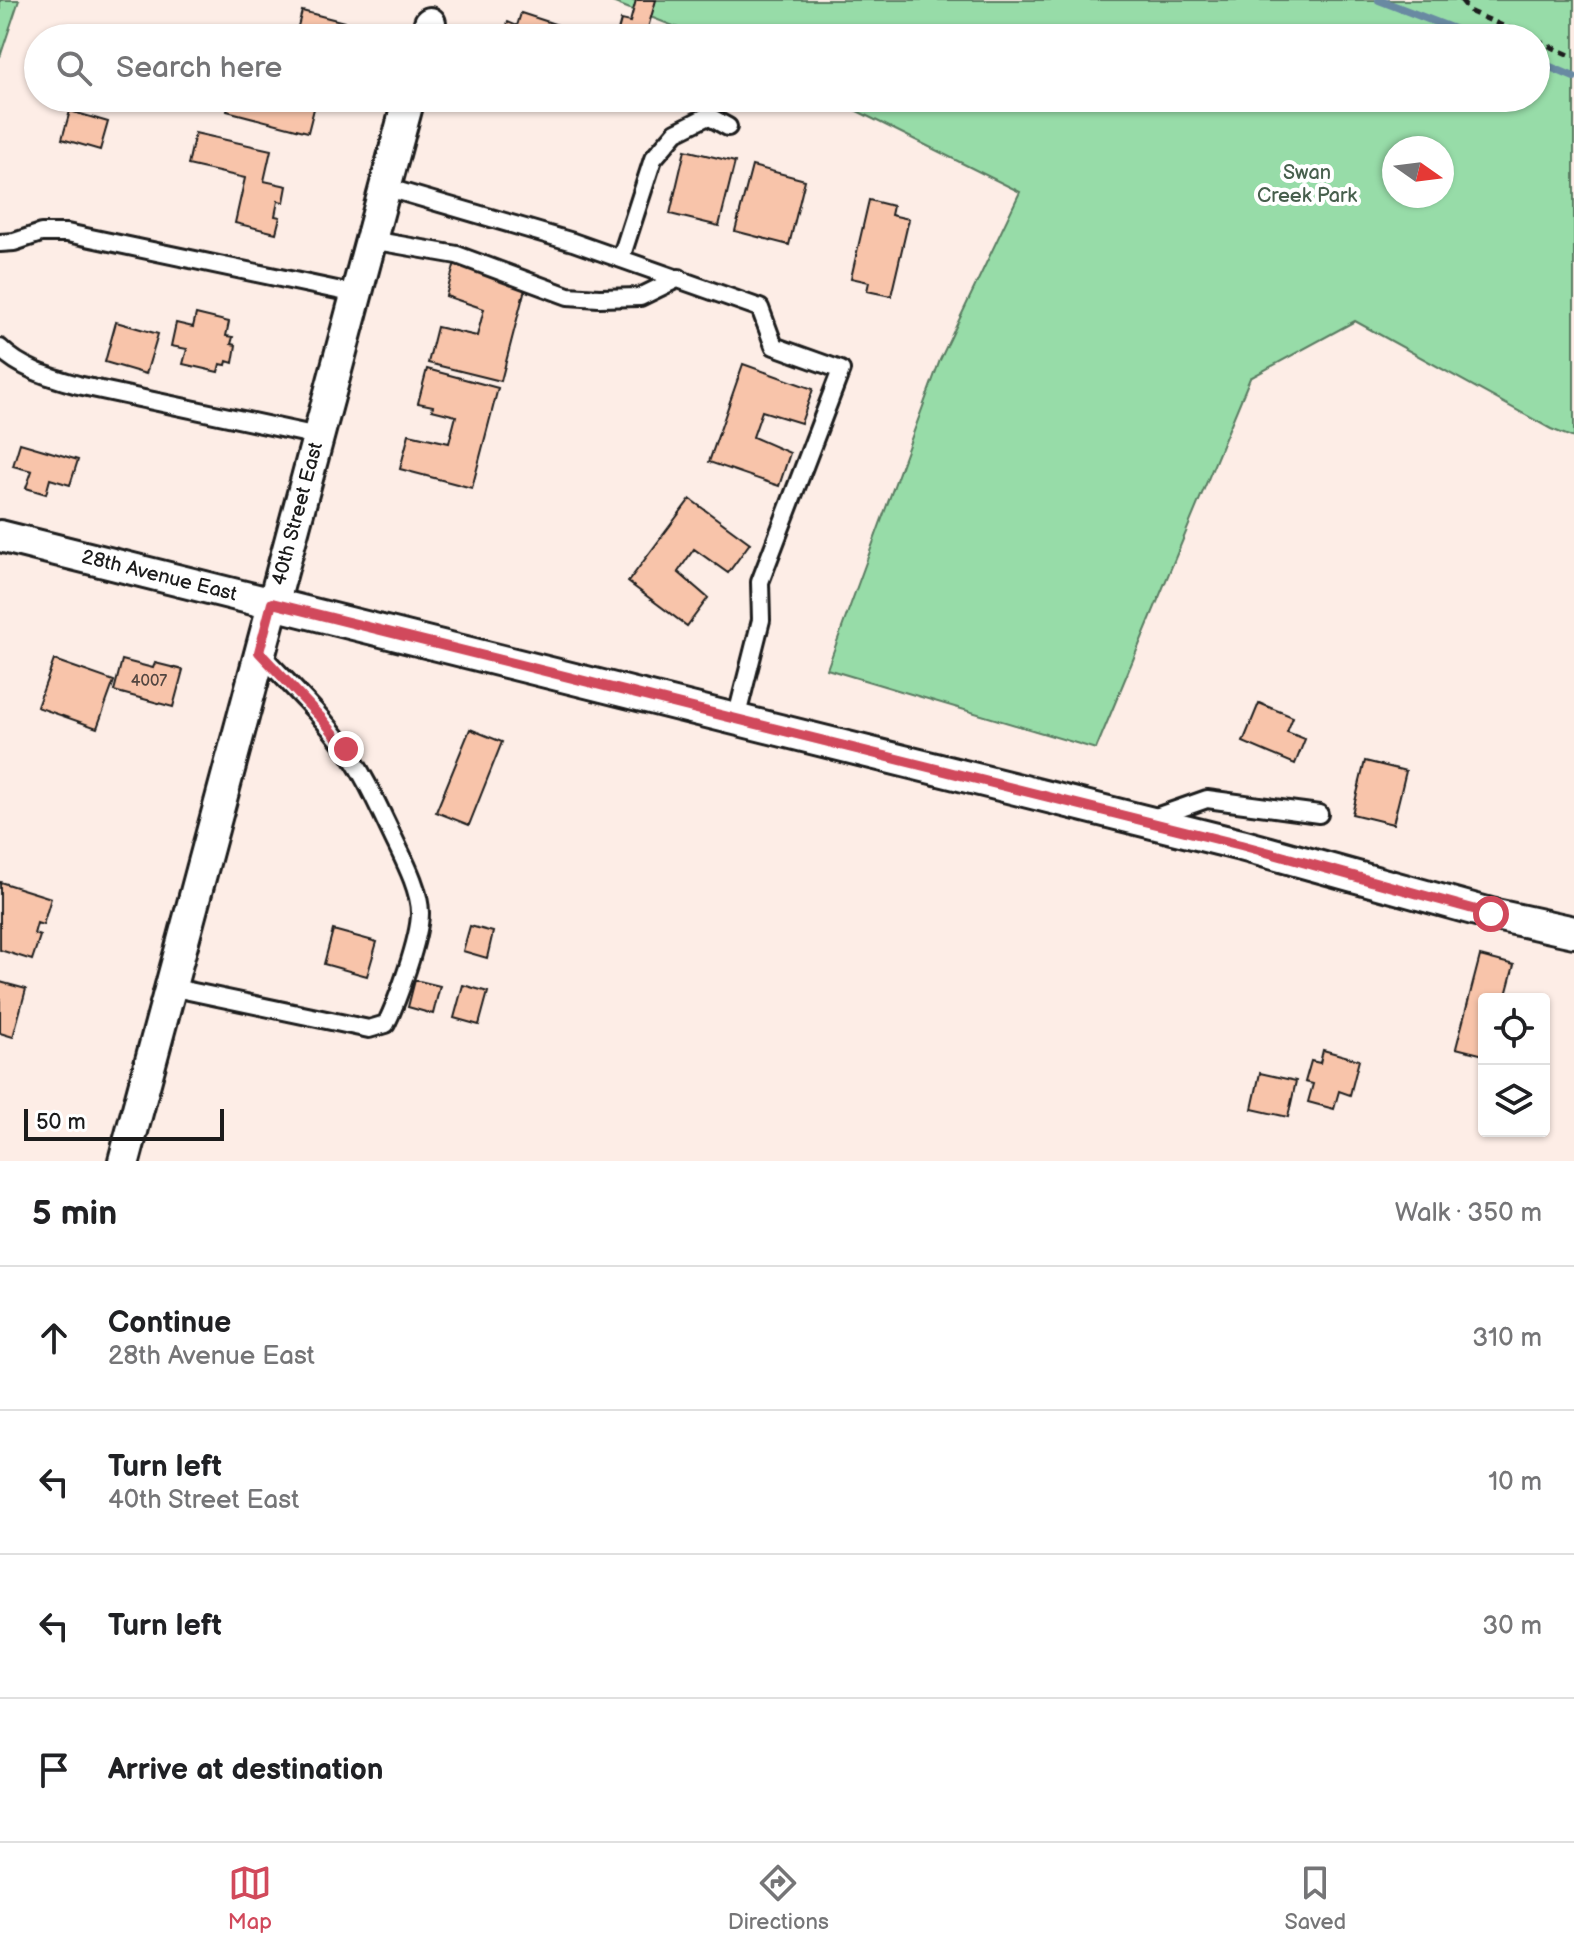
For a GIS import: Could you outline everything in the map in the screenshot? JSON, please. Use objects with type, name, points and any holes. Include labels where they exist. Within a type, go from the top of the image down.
[{"type":"street","name":"40th Street East","points":[[124,1161],[405,112]]},
{"type":"street","name":"28th Avenue East","points":[[0,536],[1145,821],[1491,914],[1574,932]]},
{"type":"lane","points":[[621,258],[653,159],[676,132],[708,116],[728,127]]},
{"type":"lane","points":[[385,187],[621,258],[760,308],[774,346],[841,370],[760,582],[761,620],[736,719]]},
{"type":"lane","points":[[0,243],[41,233],[67,233],[356,294]]},
{"type":"lane","points":[[371,240],[457,255],[568,296],[640,297],[679,278]]},
{"type":"lane","points":[[0,348],[11,359],[78,385],[318,436]]},
{"type":"lane","points":[[170,987],[369,1029],[386,1024],[411,953],[420,913],[410,871],[364,778],[323,720],[259,652]]},
{"type":"lane","points":[[1145,821],[1207,799],[1319,814]]},
{"type":"path","points":[[1461,0],[1471,12],[1499,24]]},
{"type":"path","points":[[1550,46],[1574,57]]},
{"type":"green space","points":[[0,0],[19,0],[0,57]]},
{"type":"green space","name":"Swan Creek Park","points":[[607,0],[1574,0],[1574,438],[1551,429],[1355,321],[1250,378],[1096,749],[827,669],[940,360],[1020,192],[859,112],[1550,112],[1550,24],[668,24]]},
{"type":"building","points":[[636,0],[656,0],[649,24],[620,24],[621,20],[630,22]]},
{"type":"building","points":[[302,11],[352,24],[299,24]]},
{"type":"building","points":[[521,13],[555,24],[518,24]]},
{"type":"building","points":[[70,112],[108,122],[100,150],[62,139]]},
{"type":"building","points":[[231,112],[313,112],[308,132]]},
{"type":"building","points":[[195,133],[271,150],[264,181],[287,186],[284,202],[278,201],[275,216],[280,217],[276,233],[235,223],[245,178],[188,165]]},
{"type":"building","points":[[685,150],[735,162],[719,226],[670,214]]},
{"type":"building","points":[[752,166],[805,180],[789,245],[735,231]]},
{"type":"building","points":[[869,200],[893,206],[891,215],[909,219],[891,296],[867,291],[869,282],[851,278]]},
{"type":"building","points":[[455,262],[527,281],[501,381],[428,363],[437,327],[477,336],[484,309],[446,296]]},
{"type":"building","points":[[196,314],[229,322],[226,336],[233,337],[231,344],[236,345],[233,363],[227,361],[226,365],[220,364],[218,372],[183,364],[187,349],[171,346],[176,323],[193,327]]},
{"type":"building","points":[[116,322],[158,334],[146,374],[105,362]]},
{"type":"building","points":[[743,364],[813,389],[801,423],[762,411],[753,437],[790,453],[779,486],[709,462]]},
{"type":"building","points":[[427,369],[498,388],[472,488],[400,469],[409,434],[449,443],[456,416],[418,403]]},
{"type":"building","points":[[20,443],[78,460],[70,485],[50,479],[46,494],[26,488],[32,471],[13,466]]},
{"type":"building","points":[[690,499],[750,543],[728,573],[694,549],[678,572],[708,598],[687,626],[628,582]]},
{"type":"building","points":[[54,660],[114,681],[97,728],[37,707]]},
{"type":"building","points":[[122,660],[153,668],[155,663],[183,670],[173,707],[114,691]]},
{"type":"building","points":[[1259,703],[1293,717],[1287,732],[1305,739],[1295,764],[1243,742]]},
{"type":"building","points":[[470,729],[502,742],[469,825],[436,812]]},
{"type":"building","points":[[1365,761],[1406,771],[1393,824],[1352,814]]},
{"type":"building","points":[[0,882],[51,898],[43,925],[37,923],[34,934],[40,936],[32,960],[0,950]]},
{"type":"building","points":[[470,926],[493,932],[487,958],[463,951]]},
{"type":"building","points":[[333,930],[377,942],[367,976],[324,964]]},
{"type":"building","points":[[1480,956],[1514,965],[1507,993],[1478,993],[1478,1054],[1456,1048]]},
{"type":"building","points":[[415,980],[440,986],[433,1014],[408,1007]]},
{"type":"building","points":[[0,982],[26,989],[13,1037],[0,1033]]},
{"type":"building","points":[[463,985],[488,992],[479,1025],[454,1018]]},
{"type":"building","points":[[1323,1050],[1359,1060],[1350,1095],[1339,1091],[1334,1109],[1308,1102],[1313,1084],[1305,1082],[1311,1061],[1320,1063]]},
{"type":"building","points":[[1260,1073],[1296,1081],[1288,1117],[1252,1109]]},
{"type":"waterway","points":[[1379,0],[1441,24]]},
{"type":"waterway","points":[[1550,67],[1574,77]]},
{"type":"route","points":[[346,749],[259,652],[272,603],[1241,845],[1491,914]]}]
